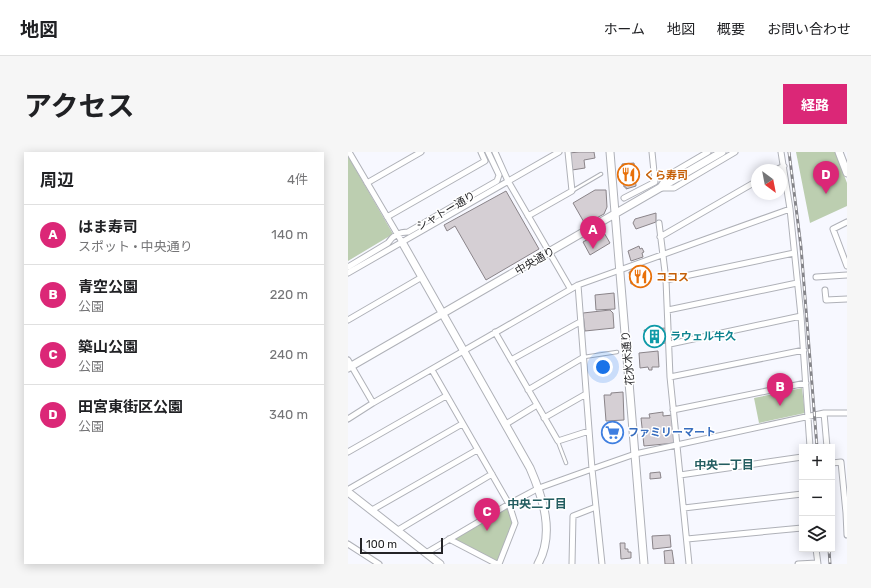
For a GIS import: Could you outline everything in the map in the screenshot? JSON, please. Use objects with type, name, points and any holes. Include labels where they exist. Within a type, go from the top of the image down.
[{"type":"street","points":[[349,152],[464,350],[530,468],[539,488],[545,512],[546,535],[541,558],[538,564]]},
{"type":"street","points":[[367,183],[421,152]]},
{"type":"street","points":[[387,217],[485,161],[481,152]]},
{"type":"street","name":"シャトー通り","points":[[348,267],[388,243],[397,234],[408,232],[497,182],[499,175],[488,152]]},
{"type":"street","points":[[495,152],[508,181],[570,288]]},
{"type":"street","points":[[348,273],[559,152]]},
{"type":"street","points":[[528,216],[572,191],[568,152]]},
{"type":"street","name":"花水木通り","points":[[610,152],[644,564]]},
{"type":"street","points":[[624,198],[655,182],[652,152]]},
{"type":"street","points":[[660,188],[667,176],[708,152]]},
{"type":"street","points":[[660,188],[674,188],[735,152]]},
{"type":"street","points":[[781,152],[784,164]]},
{"type":"street","points":[[839,152],[847,173]]},
{"type":"street","name":"中央通り","points":[[349,365],[443,314],[720,153]]},
{"type":"street","points":[[660,238],[751,185]]},
{"type":"street","points":[[787,188],[801,316],[810,444]]},
{"type":"street","points":[[348,419],[578,284],[790,209]]},
{"type":"street","points":[[847,222],[833,229],[847,266]]},
{"type":"street","points":[[658,223],[666,280],[670,344],[670,377],[689,564]]},
{"type":"street","points":[[666,280],[794,254]]},
{"type":"street","points":[[816,277],[847,275]]},
{"type":"street","points":[[348,320],[422,277]]},
{"type":"street","points":[[668,310],[797,282]]},
{"type":"street","points":[[578,284],[592,469],[602,564]]},
{"type":"street","points":[[825,290],[826,300],[847,299]]},
{"type":"street","points":[[670,344],[801,316]]},
{"type":"street","points":[[511,360],[580,322]]},
{"type":"street","points":[[495,332],[558,441],[589,431]]},
{"type":"street","points":[[670,377],[804,350]]},
{"type":"street","points":[[528,390],[584,357]]},
{"type":"street","points":[[349,365],[373,403]]},
{"type":"street","points":[[432,370],[509,504],[514,523],[498,564],[449,539]]},
{"type":"street","points":[[673,410],[806,383]]},
{"type":"street","points":[[544,418],[586,394]]},
{"type":"street","points":[[348,452],[446,396]]},
{"type":"street","points":[[506,424],[537,405]]},
{"type":"street","points":[[824,413],[827,444]]},
{"type":"street","points":[[426,553],[539,488],[635,454],[824,413],[847,413]]},
{"type":"street","points":[[440,564],[348,491],[349,489],[462,424]]},
{"type":"street","points":[[372,510],[477,450]]},
{"type":"street","points":[[680,475],[799,458]]},
{"type":"street","points":[[835,463],[842,462],[847,535]]},
{"type":"street","points":[[398,530],[492,474]]},
{"type":"street","points":[[684,508],[799,494]]},
{"type":"street","points":[[572,564],[573,516],[596,507]]},
{"type":"street","points":[[687,539],[799,528]]},
{"type":"street","points":[[348,544],[379,564]]},
{"type":"street","points":[[798,564],[818,563],[816,552]]},
{"type":"lane","points":[[572,191],[601,174]]},
{"type":"lane","points":[[584,357],[618,352]]},
{"type":"lane","points":[[558,441],[566,463]]},
{"type":"green space","points":[[796,152],[835,152],[847,183],[847,206],[810,223]]},
{"type":"green space","points":[[348,156],[393,234],[348,261]]},
{"type":"green space","points":[[802,388],[805,413],[759,423],[754,398]]},
{"type":"green space","points":[[509,504],[515,523],[499,564],[449,539]]},
{"type":"building","points":[[594,152],[595,158],[584,160],[585,168],[572,170],[569,153]]},
{"type":"building","name":"くら寿司","points":[[634,163],[636,186],[626,189],[626,187],[624,187],[622,164]]},
{"type":"building","points":[[595,190],[606,190],[607,207],[604,214],[585,224],[573,203]]},
{"type":"building","points":[[506,191],[539,249],[486,280],[455,226],[447,231],[444,225]]},
{"type":"building","points":[[656,213],[656,222],[636,229],[633,223],[635,219]]},
{"type":"building","points":[[603,231],[610,243],[590,255],[583,242]]},
{"type":"building","points":[[639,246],[644,252],[642,253],[643,257],[631,261],[628,251]]},
{"type":"building","name":"ココス","points":[[649,270],[650,282],[637,285],[637,283],[631,284],[629,272]]},
{"type":"building","points":[[614,293],[615,309],[596,310],[595,295]]},
{"type":"building","points":[[610,310],[613,313],[614,328],[585,331],[583,313]]},
{"type":"building","name":"ラウェル牛久","points":[[665,328],[666,343],[653,344],[653,340],[648,339],[645,335],[644,330]]},
{"type":"building","points":[[658,351],[659,367],[652,367],[652,370],[649,370],[648,367],[640,368],[639,353]]},
{"type":"building","points":[[623,392],[624,420],[606,421],[604,395]]},
{"type":"building","points":[[663,412],[663,416],[673,415],[675,443],[644,446],[641,418],[650,418],[649,414]]},
{"type":"building","name":"ファミリーマート","points":[[616,426],[617,438],[607,439],[606,427]]},
{"type":"building","points":[[660,472],[661,478],[650,479],[650,473]]},
{"type":"building","points":[[670,535],[671,547],[653,549],[652,536]]},
{"type":"building","points":[[620,543],[625,543],[625,549],[628,549],[628,552],[631,552],[631,558],[621,559]]},
{"type":"building","points":[[672,550],[674,564],[665,564],[664,551]]},
{"type":"railway","points":[[789,152],[801,247],[817,444]]},
{"type":"railway","points":[[829,552],[830,564]]},
{"type":"place","name":"くら寿司","points":[[629,175]]},
{"type":"place","name":"田宮東街区公園","points":[[826,194]]},
{"type":"place","name":"はま寿司","points":[[593,249]]},
{"type":"place","name":"ココス","points":[[640,277]]},
{"type":"place","name":"ラウェル牛久","points":[[655,336]]},
{"type":"place","name":"青空公園","points":[[780,406]]},
{"type":"place","name":"ファミリーマート","points":[[612,432]]},
{"type":"place","name":"築山公園","points":[[487,531]]},
{"type":"district","name":"中央一丁目","points":[[724,465]]},
{"type":"district","name":"中央二丁目","points":[[537,504]]}]
